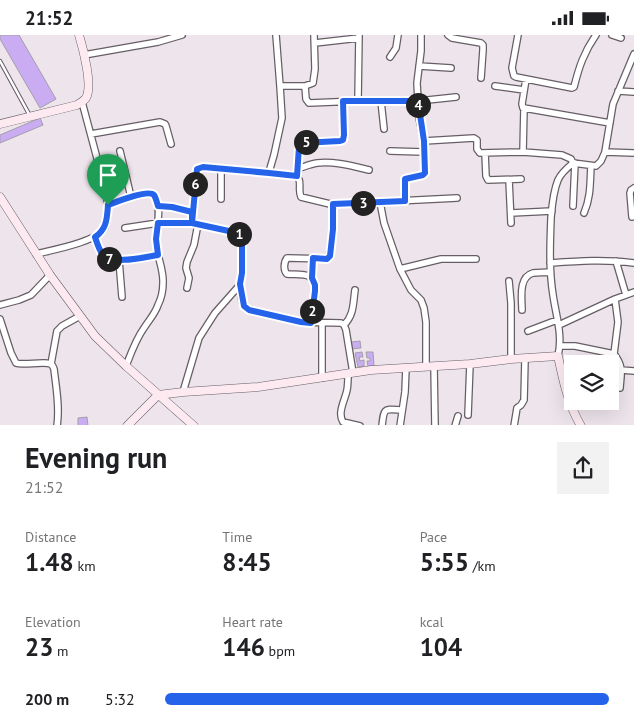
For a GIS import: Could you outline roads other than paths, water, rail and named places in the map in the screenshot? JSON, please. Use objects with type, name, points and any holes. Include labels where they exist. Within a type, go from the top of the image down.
[{"type":"street","points":[[0,124],[77,105],[82,102],[87,96],[88,78],[80,35]]},
{"type":"street","points":[[84,55],[158,42],[182,35]]},
{"type":"street","points":[[269,173],[282,118],[276,35]]},
{"type":"street","points":[[280,87],[305,86],[312,83],[315,69],[314,35]]},
{"type":"street","points":[[390,57],[396,48],[398,35]]},
{"type":"street","points":[[405,201],[405,179],[425,173],[424,141],[417,83],[421,35]]},
{"type":"street","points":[[448,35],[452,38],[481,43],[483,45],[481,78]]},
{"type":"street","points":[[518,35],[512,68],[514,76],[572,88],[574,87],[582,59],[596,35]]},
{"type":"street","points":[[612,35],[621,38]]},
{"type":"street","points":[[315,43],[359,37],[358,101]]},
{"type":"street","points":[[424,141],[474,138],[477,140],[480,153],[523,152],[562,155],[568,157],[574,163],[591,166],[599,164],[606,152],[610,123],[618,91],[634,54]]},
{"type":"street","points":[[418,66],[450,68]]},
{"type":"street","points":[[523,152],[522,104],[526,79]]},
{"type":"street","points":[[305,86],[308,102],[418,101],[456,97]]},
{"type":"street","points":[[494,86],[524,90]]},
{"type":"street","points":[[618,91],[634,92]]},
{"type":"street","points":[[343,101],[343,140],[301,143],[299,147],[297,176],[300,181],[299,194],[301,197],[333,204],[457,199]]},
{"type":"street","points":[[381,101],[384,129]]},
{"type":"street","points":[[36,254],[95,237],[105,226],[108,205],[104,183],[82,102]]},
{"type":"street","points":[[523,108],[610,123]]},
{"type":"street","points":[[91,134],[160,122],[165,123],[170,144]]},
{"type":"street","points":[[120,151],[131,197]]},
{"type":"street","points":[[390,151],[424,152]]},
{"type":"street","points":[[606,152],[634,153]]},
{"type":"street","points":[[485,153],[486,176],[488,180],[521,179]]},
{"type":"street","points":[[297,169],[318,163],[326,163],[368,170]]},
{"type":"street","points":[[573,206],[574,163]]},
{"type":"street","points":[[564,384],[558,356],[560,346],[558,322],[550,272],[552,211],[558,180],[561,174],[574,163]]},
{"type":"street","points":[[584,213],[590,196],[591,166]]},
{"type":"street","points":[[187,288],[189,278],[186,269],[187,262],[194,245],[195,224],[192,212],[197,169],[203,167],[297,176]]},
{"type":"street","points":[[221,169],[221,199]]},
{"type":"street","points":[[509,179],[511,223]]},
{"type":"street","points":[[632,217],[630,193],[634,188]]},
{"type":"street","points":[[108,205],[131,197],[151,193],[155,197],[158,206],[156,239],[163,283],[158,305],[137,340],[126,366]]},
{"type":"street","points":[[0,197],[50,275],[94,336],[158,395],[194,425]]},
{"type":"street","points":[[380,202],[386,231],[400,269],[411,290],[424,307],[435,425]]},
{"type":"street","points":[[312,278],[286,274],[284,270],[285,261],[289,258],[327,259],[330,256],[333,204]]},
{"type":"street","points":[[158,206],[192,212]]},
{"type":"street","points":[[511,213],[552,211]]},
{"type":"street","points":[[125,228],[158,223],[195,224],[238,233],[241,237],[242,245],[240,284],[246,308],[282,318],[311,323],[340,323],[344,325],[350,373],[341,418],[343,422],[360,425]]},
{"type":"street","points":[[95,237],[99,249],[105,257],[112,260],[158,255]]},
{"type":"street","points":[[311,323],[315,291],[312,278],[313,258]]},
{"type":"street","points":[[400,269],[441,259],[476,259]]},
{"type":"street","points":[[119,260],[122,297]]},
{"type":"street","points":[[550,263],[616,261],[634,263]]},
{"type":"street","points":[[616,261],[626,295]]},
{"type":"street","points":[[522,310],[522,285],[526,279],[533,273],[550,272]]},
{"type":"street","points":[[0,305],[31,295],[50,275]]},
{"type":"street","points":[[509,281],[511,359]]},
{"type":"street","points":[[183,392],[199,338],[215,313],[240,284]]},
{"type":"street","points":[[344,325],[352,313],[354,290]]},
{"type":"street","points":[[528,331],[558,322],[634,292]]},
{"type":"street","points":[[614,354],[618,321],[616,299]]},
{"type":"street","points":[[57,425],[58,415],[54,369],[51,363],[57,331],[80,316]]},
{"type":"street","points":[[0,319],[16,363],[51,363]]},
{"type":"street","points":[[322,323],[322,378]]},
{"type":"street","points":[[560,346],[575,346],[614,354],[620,362],[620,388]]},
{"type":"street","points":[[127,425],[158,395],[258,387],[371,370],[558,356]]},
{"type":"street","points":[[514,425],[517,408],[524,401],[525,359]]},
{"type":"street","points":[[468,415],[470,364]]},
{"type":"street","points":[[400,425],[405,392],[406,368]]},
{"type":"street","points":[[621,370],[634,371]]},
{"type":"street","points":[[382,425],[383,413],[386,410],[402,410]]},
{"type":"street","points":[[574,410],[581,425]]},
{"type":"street","points":[[455,425],[458,416]]},
{"type":"lane","points":[[0,61],[30,116]]}]
